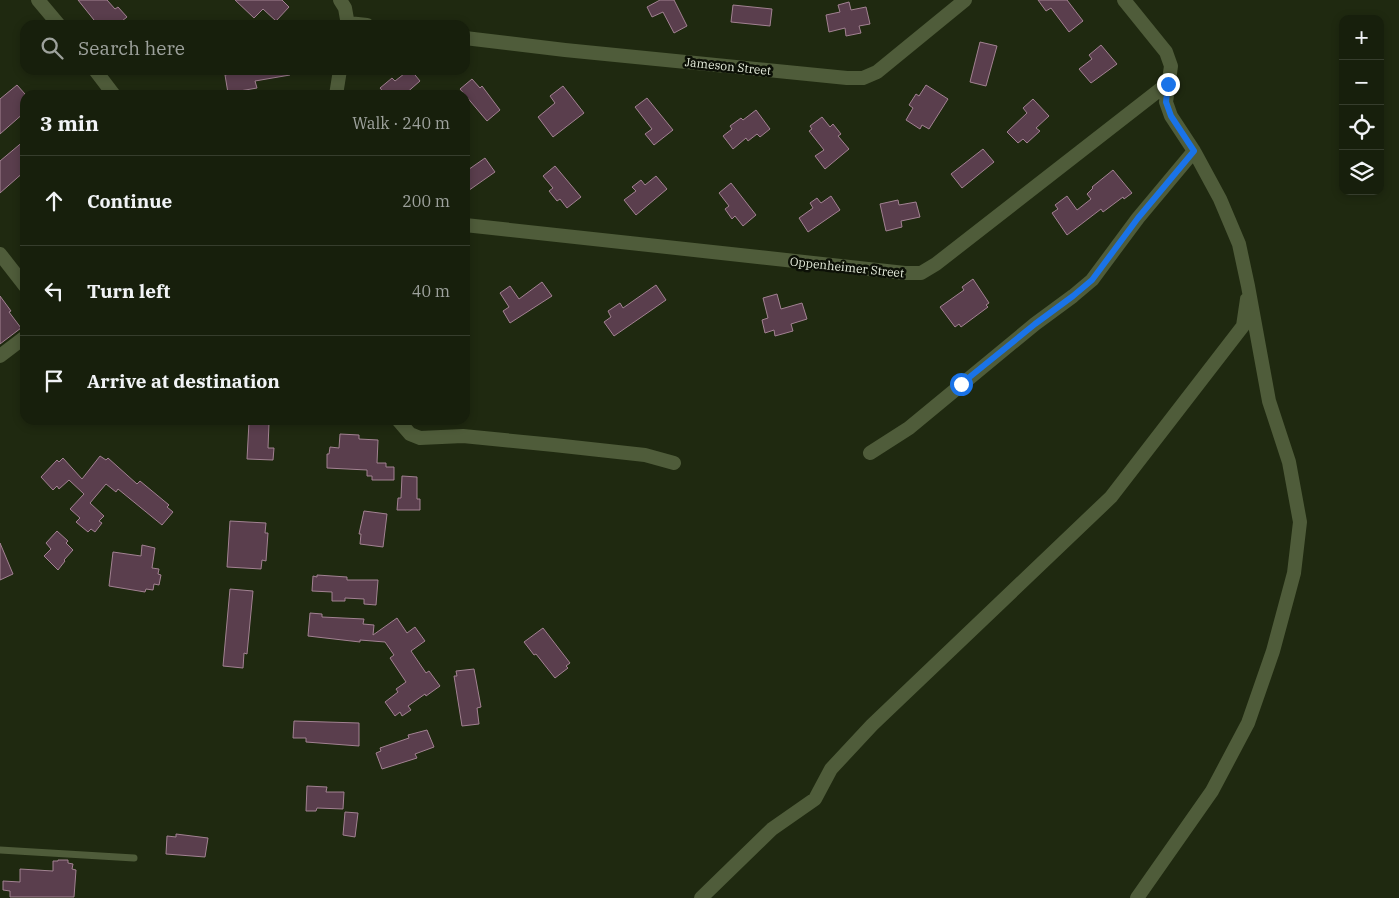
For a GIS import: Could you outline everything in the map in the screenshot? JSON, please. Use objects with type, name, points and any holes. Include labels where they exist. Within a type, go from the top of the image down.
[{"type":"street","points":[[38,0],[55,20]]},
{"type":"street","points":[[340,0],[345,8],[347,20]]},
{"type":"street","name":"Jameson Street","points":[[470,39],[584,52],[862,78],[878,72],[965,0]]},
{"type":"street","points":[[1124,0],[1166,52],[1171,66],[1166,102],[1171,116],[1194,151],[1220,199],[1239,244],[1269,401],[1289,462],[1300,522],[1294,573],[1273,652],[1248,723],[1212,791],[1138,898]]},
{"type":"street","points":[[99,75],[110,90]]},
{"type":"street","points":[[337,90],[339,75]]},
{"type":"street","name":"Oppenheimer Street","points":[[470,226],[895,272],[920,273],[936,264],[1168,84]]},
{"type":"street","points":[[870,452],[908,428],[1092,280],[1194,151]]},
{"type":"street","points":[[0,254],[20,280]]},
{"type":"street","points":[[700,898],[772,829],[815,799],[831,769],[872,725],[1111,497],[1243,326],[1248,286]]},
{"type":"street","points":[[0,356],[20,341]]},
{"type":"street","points":[[402,425],[410,434],[420,438],[463,436],[645,454],[674,463]]},
{"type":"lane","points":[[0,850],[134,858]]},
{"type":"building","points":[[78,0],[107,0],[115,9],[118,7],[127,17],[123,20],[94,20]]},
{"type":"building","points":[[235,0],[282,0],[289,7],[277,20],[263,9],[254,18]]},
{"type":"building","points":[[660,0],[674,0],[687,26],[674,33],[663,12],[652,17],[647,7]]},
{"type":"building","points":[[1038,0],[1067,0],[1083,21],[1069,32],[1051,8],[1046,11]]},
{"type":"building","points":[[849,2],[851,10],[866,7],[870,24],[859,26],[861,33],[846,36],[845,28],[829,32],[826,15],[840,12],[838,5]]},
{"type":"building","points":[[733,5],[772,9],[770,26],[731,22]]},
{"type":"building","points":[[980,42],[997,46],[986,86],[970,82]]},
{"type":"building","points":[[1101,45],[1117,64],[1091,83],[1079,69],[1092,59],[1089,55]]},
{"type":"building","points":[[225,75],[290,75],[255,81],[257,88],[228,90]]},
{"type":"building","points":[[403,75],[415,75],[420,81],[410,90],[382,90],[380,88],[392,78],[395,81]]},
{"type":"building","points":[[472,79],[480,88],[482,86],[500,110],[487,121],[470,101],[470,90],[460,89]]},
{"type":"building","points":[[17,85],[21,90],[20,116],[0,134],[0,99]]},
{"type":"building","points":[[926,85],[948,99],[929,129],[922,125],[920,129],[906,120],[913,108],[909,105],[916,94],[919,96]]},
{"type":"building","points":[[563,86],[584,113],[553,137],[538,117],[555,103],[550,96]]},
{"type":"building","points":[[647,98],[673,130],[654,145],[645,134],[652,129],[635,107]]},
{"type":"building","points":[[1033,99],[1049,116],[1036,128],[1040,131],[1027,143],[1023,139],[1018,143],[1007,132],[1027,113],[1023,108]]},
{"type":"building","points":[[756,110],[770,129],[760,137],[757,134],[748,141],[746,138],[733,149],[723,136],[732,129],[730,126],[741,118],[743,120]]},
{"type":"building","points":[[822,117],[830,127],[833,124],[841,134],[838,136],[849,149],[825,169],[815,156],[824,150],[809,131],[812,129],[810,126]]},
{"type":"building","points":[[20,144],[20,175],[0,193],[0,161]]},
{"type":"building","points":[[983,149],[994,162],[962,188],[951,174]]},
{"type":"building","points":[[485,158],[495,172],[470,190],[470,168]]},
{"type":"building","points":[[555,166],[581,197],[567,208],[560,199],[557,201],[549,191],[553,188],[543,176]]},
{"type":"building","points":[[1113,170],[1132,193],[1124,199],[1123,197],[1103,212],[1101,209],[1067,235],[1052,213],[1058,209],[1055,205],[1067,196],[1077,210],[1091,199],[1087,194],[1092,187]]},
{"type":"building","points":[[656,176],[667,189],[636,215],[624,200],[636,191],[632,187],[641,180],[645,185]]},
{"type":"building","points":[[731,183],[756,215],[743,226],[735,216],[732,219],[725,209],[729,206],[719,193]]},
{"type":"building","points":[[831,196],[840,210],[808,232],[799,218],[813,208],[810,203],[817,198],[821,203]]},
{"type":"building","points":[[898,200],[899,205],[916,202],[920,217],[901,221],[902,227],[886,231],[880,204]]},
{"type":"building","points":[[973,279],[989,303],[986,305],[988,307],[961,327],[959,324],[955,327],[940,307],[964,290],[962,287]]},
{"type":"building","points":[[542,282],[552,296],[510,323],[503,311],[509,307],[500,293],[510,286],[519,299]]},
{"type":"building","points":[[656,285],[666,300],[614,336],[604,322],[611,317],[608,311],[620,303],[623,308]]},
{"type":"building","points":[[777,294],[781,309],[802,303],[807,319],[791,324],[793,331],[775,336],[774,330],[765,333],[762,320],[768,318],[763,298]]},
{"type":"building","points":[[0,296],[11,311],[9,312],[20,329],[0,344]]},
{"type":"building","points":[[249,425],[269,425],[268,448],[274,448],[273,460],[247,459]]},
{"type":"building","points":[[340,434],[359,435],[359,439],[378,440],[377,463],[386,463],[386,467],[394,467],[394,480],[372,480],[372,476],[367,476],[367,470],[327,468],[327,454],[329,454],[330,447],[339,448]]},
{"type":"building","points":[[100,456],[106,460],[108,458],[137,484],[140,481],[169,505],[167,507],[173,512],[162,525],[118,489],[116,492],[106,484],[90,503],[104,516],[99,521],[102,523],[95,532],[91,529],[88,532],[76,522],[80,518],[70,509],[84,494],[69,480],[59,489],[57,486],[53,490],[41,477],[57,460],[59,462],[63,458],[82,479]]},
{"type":"building","points":[[402,476],[417,477],[417,499],[420,499],[420,510],[397,510],[398,498],[401,498]]},
{"type":"building","points":[[364,511],[387,514],[383,547],[360,544],[361,534],[359,534]]},
{"type":"building","points":[[230,521],[266,523],[265,533],[268,533],[266,561],[262,560],[261,569],[227,567]]},
{"type":"building","points":[[57,531],[68,541],[66,543],[73,550],[58,570],[44,556],[51,549],[46,543]]},
{"type":"building","points":[[0,543],[13,574],[0,580]]},
{"type":"building","points":[[142,545],[155,548],[152,568],[159,569],[158,574],[161,575],[159,585],[154,584],[153,590],[146,589],[145,592],[109,586],[113,552],[141,556]]},
{"type":"building","points":[[317,575],[347,577],[347,580],[378,580],[376,605],[364,604],[364,599],[345,598],[345,601],[332,601],[332,592],[312,591],[313,576],[317,577]]},
{"type":"building","points":[[230,589],[253,591],[247,654],[244,653],[243,668],[223,666]]},
{"type":"building","points":[[310,613],[322,614],[322,617],[364,619],[363,624],[374,625],[373,635],[397,618],[407,633],[415,627],[425,641],[411,651],[426,673],[429,671],[440,686],[408,706],[411,710],[402,716],[400,712],[395,716],[385,702],[398,692],[396,689],[406,682],[390,658],[394,655],[385,642],[360,640],[360,642],[308,636]]},
{"type":"building","points":[[543,628],[570,663],[566,666],[568,668],[555,678],[524,642]]},
{"type":"building","points":[[474,669],[481,707],[477,708],[479,724],[462,726],[454,676],[457,676],[456,671]]},
{"type":"building","points":[[294,721],[359,723],[359,746],[306,742],[306,738],[293,738]]},
{"type":"building","points":[[427,730],[434,747],[415,754],[417,758],[382,769],[376,753],[381,751],[380,748],[409,738],[408,735]]},
{"type":"building","points":[[307,786],[327,787],[326,792],[344,792],[343,809],[317,808],[316,811],[306,811]]},
{"type":"building","points":[[345,812],[358,813],[355,837],[343,835]]},
{"type":"building","points":[[176,834],[208,838],[205,857],[166,854],[167,836],[176,837]]},
{"type":"building","points":[[68,860],[68,863],[73,864],[72,869],[76,870],[74,897],[10,897],[10,891],[3,890],[3,881],[20,882],[20,869],[53,871],[53,861]]},
{"type":"route","points":[[961,384],[1092,280],[1138,218],[1194,151],[1171,116],[1166,102],[1168,84]]}]
